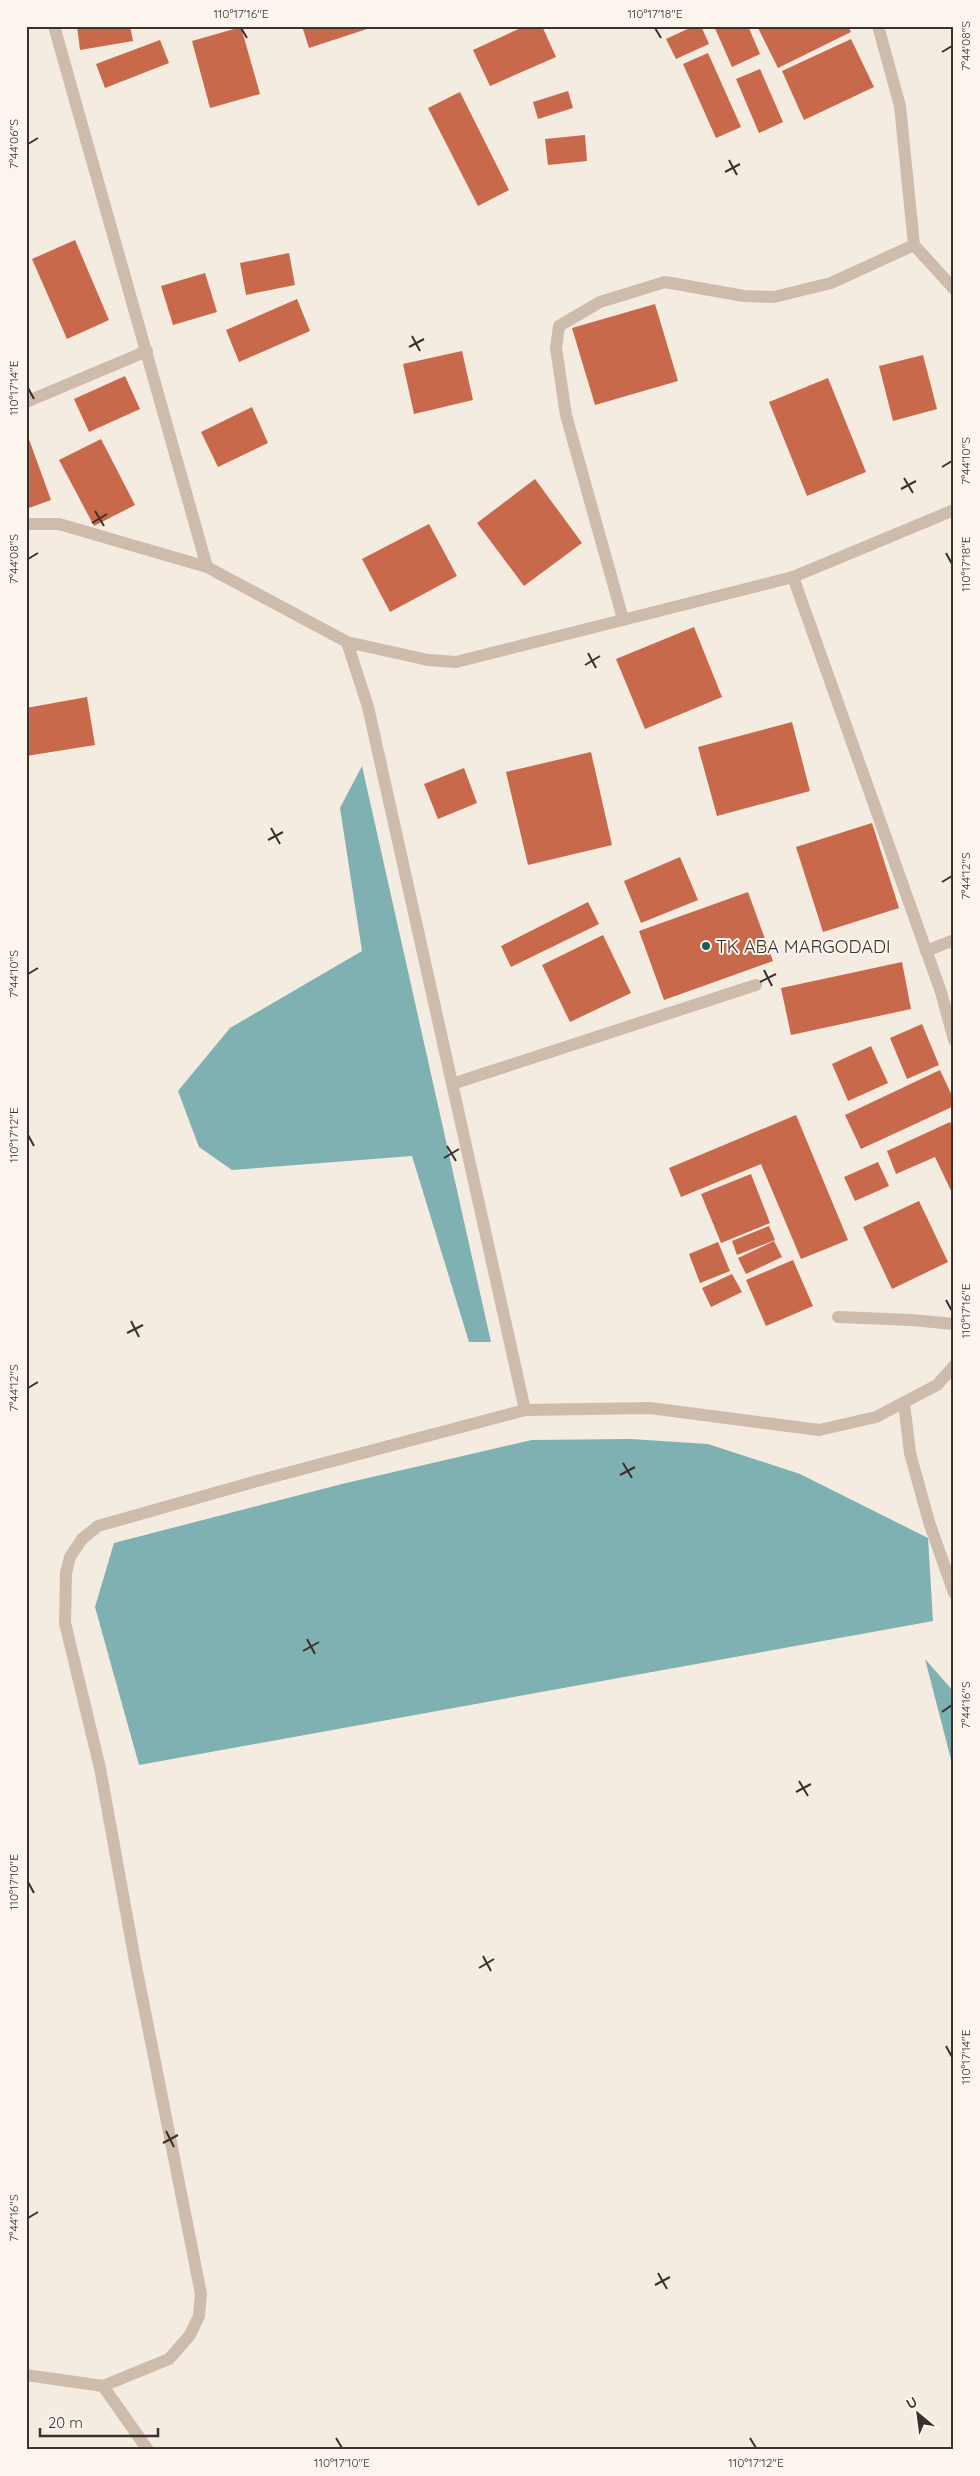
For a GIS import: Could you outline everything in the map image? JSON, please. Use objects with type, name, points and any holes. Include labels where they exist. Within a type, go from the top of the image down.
[{"type":"street","points":[[54,26],[147,351],[206,567]]},
{"type":"street","points":[[878,26],[900,106],[914,245],[954,289]]},
{"type":"street","points":[[623,620],[566,415],[556,348],[559,326],[600,302],[665,282],[744,296],[774,297],[831,283],[914,245]]},
{"type":"street","points":[[26,402],[147,351]]},
{"type":"street","points":[[26,524],[59,524],[206,567],[347,642],[428,660],[456,662],[793,577],[954,510]]},
{"type":"street","points":[[793,577],[941,992],[954,1040]]},
{"type":"street","points":[[347,642],[368,707],[524,1410]]},
{"type":"street","points":[[926,951],[954,940]]},
{"type":"street","points":[[452,1084],[756,985]]},
{"type":"street","points":[[838,1317],[954,1324]]},
{"type":"street","points":[[26,2375],[103,2386],[169,2359],[190,2335],[199,2316],[202,2294],[135,1961],[100,1768],[65,1623],[66,1573],[70,1557],[82,1539],[98,1526],[257,1481],[524,1410],[650,1408],[819,1430],[876,1417],[938,1385],[954,1366]]},
{"type":"street","points":[[904,1403],[910,1453],[929,1522],[954,1594]]},
{"type":"street","points":[[103,2386],[148,2450]]},
{"type":"water","points":[[362,766],[491,1342],[469,1342],[412,1156],[232,1170],[199,1147],[178,1091],[230,1028],[362,951],[340,808]]},
{"type":"water","points":[[631,1439],[708,1444],[800,1474],[928,1538],[933,1621],[139,1765],[95,1607],[114,1543],[342,1484],[532,1440]]},
{"type":"water","points":[[925,1659],[954,1692],[954,1771]]},
{"type":"building","points":[[77,26],[130,26],[133,41],[80,50]]},
{"type":"building","points":[[302,26],[373,26],[373,27],[309,48]]},
{"type":"building","points":[[525,26],[542,26],[556,57],[490,86],[473,50]]},
{"type":"building","points":[[694,26],[701,26],[709,44],[676,59],[666,39]]},
{"type":"building","points":[[714,26],[748,26],[760,54],[732,67]]},
{"type":"building","points":[[757,26],[848,26],[851,32],[778,68]]},
{"type":"building","points":[[241,27],[260,94],[210,108],[192,41]]},
{"type":"building","points":[[851,39],[874,87],[804,120],[782,71]]},
{"type":"building","points":[[160,40],[169,63],[105,88],[96,64]]},
{"type":"building","points":[[708,53],[741,127],[716,138],[683,64]]},
{"type":"building","points":[[760,69],[783,122],[759,133],[736,79]]},
{"type":"building","points":[[568,91],[573,108],[538,119],[533,102]]},
{"type":"building","points":[[460,92],[509,190],[478,206],[428,108]]},
{"type":"building","points":[[585,135],[587,161],[548,165],[545,139]]},
{"type":"building","points":[[75,240],[109,320],[67,339],[32,259]]},
{"type":"building","points":[[289,253],[295,285],[246,295],[240,263]]},
{"type":"building","points":[[205,273],[217,312],[173,325],[161,286]]},
{"type":"building","points":[[297,299],[310,331],[239,362],[226,330]]},
{"type":"building","points":[[655,304],[678,381],[595,405],[572,328]]},
{"type":"building","points":[[462,351],[473,400],[414,414],[403,364]]},
{"type":"building","points":[[923,355],[937,409],[893,421],[879,366]]},
{"type":"building","points":[[125,376],[140,409],[89,432],[74,399]]},
{"type":"building","points":[[828,378],[866,472],[807,496],[769,402]]},
{"type":"building","points":[[252,407],[268,443],[218,467],[201,432]]},
{"type":"building","points":[[26,431],[51,500],[26,509]]},
{"type":"building","points":[[101,439],[135,505],[94,526],[59,460]]},
{"type":"building","points":[[535,479],[582,543],[524,586],[477,523]]},
{"type":"building","points":[[429,524],[457,576],[390,612],[362,559]]},
{"type":"building","points":[[694,627],[722,697],[645,729],[616,659]]},
{"type":"building","points":[[87,697],[95,745],[26,756],[26,708]]},
{"type":"building","points":[[792,722],[810,791],[717,816],[698,747]]},
{"type":"building","points":[[591,752],[612,845],[528,865],[506,772]]},
{"type":"building","points":[[464,768],[477,803],[438,819],[424,784]]},
{"type":"building","points":[[872,823],[899,908],[823,932],[796,847]]},
{"type":"building","points":[[680,857],[698,900],[641,923],[624,881]]},
{"type":"building","name":"TK ABA MARGODADI","points":[[748,892],[773,961],[664,1000],[639,931]]},
{"type":"building","points":[[588,902],[599,924],[511,967],[501,946]]},
{"type":"building","points":[[603,935],[631,993],[570,1022],[542,965]]},
{"type":"building","points":[[902,962],[911,1009],[791,1035],[781,988]]},
{"type":"building","points":[[922,1024],[939,1065],[907,1079],[890,1038]]},
{"type":"building","points":[[871,1046],[888,1083],[848,1101],[832,1064]]},
{"type":"building","points":[[940,1070],[954,1100],[954,1106],[861,1149],[845,1115]]},
{"type":"building","points":[[796,1115],[848,1240],[801,1259],[761,1164],[681,1197],[669,1168]]},
{"type":"building","points":[[950,1122],[954,1130],[954,1197],[935,1157],[896,1174],[887,1151]]},
{"type":"building","points":[[878,1162],[889,1186],[855,1201],[844,1177]]},
{"type":"building","points":[[751,1174],[770,1223],[721,1243],[701,1194]]},
{"type":"building","points":[[919,1201],[948,1262],[892,1289],[863,1227]]},
{"type":"building","points":[[769,1226],[775,1240],[737,1255],[732,1241]]},
{"type":"building","points":[[774,1241],[782,1257],[746,1274],[738,1258]]},
{"type":"building","points":[[718,1242],[730,1271],[700,1283],[689,1254]]},
{"type":"building","points":[[793,1260],[813,1306],[766,1326],[746,1280]]},
{"type":"building","points":[[732,1274],[742,1292],[711,1307],[702,1288]]},
{"type":"place","name":"TK ABA MARGODADI","points":[[706,946]]}]
